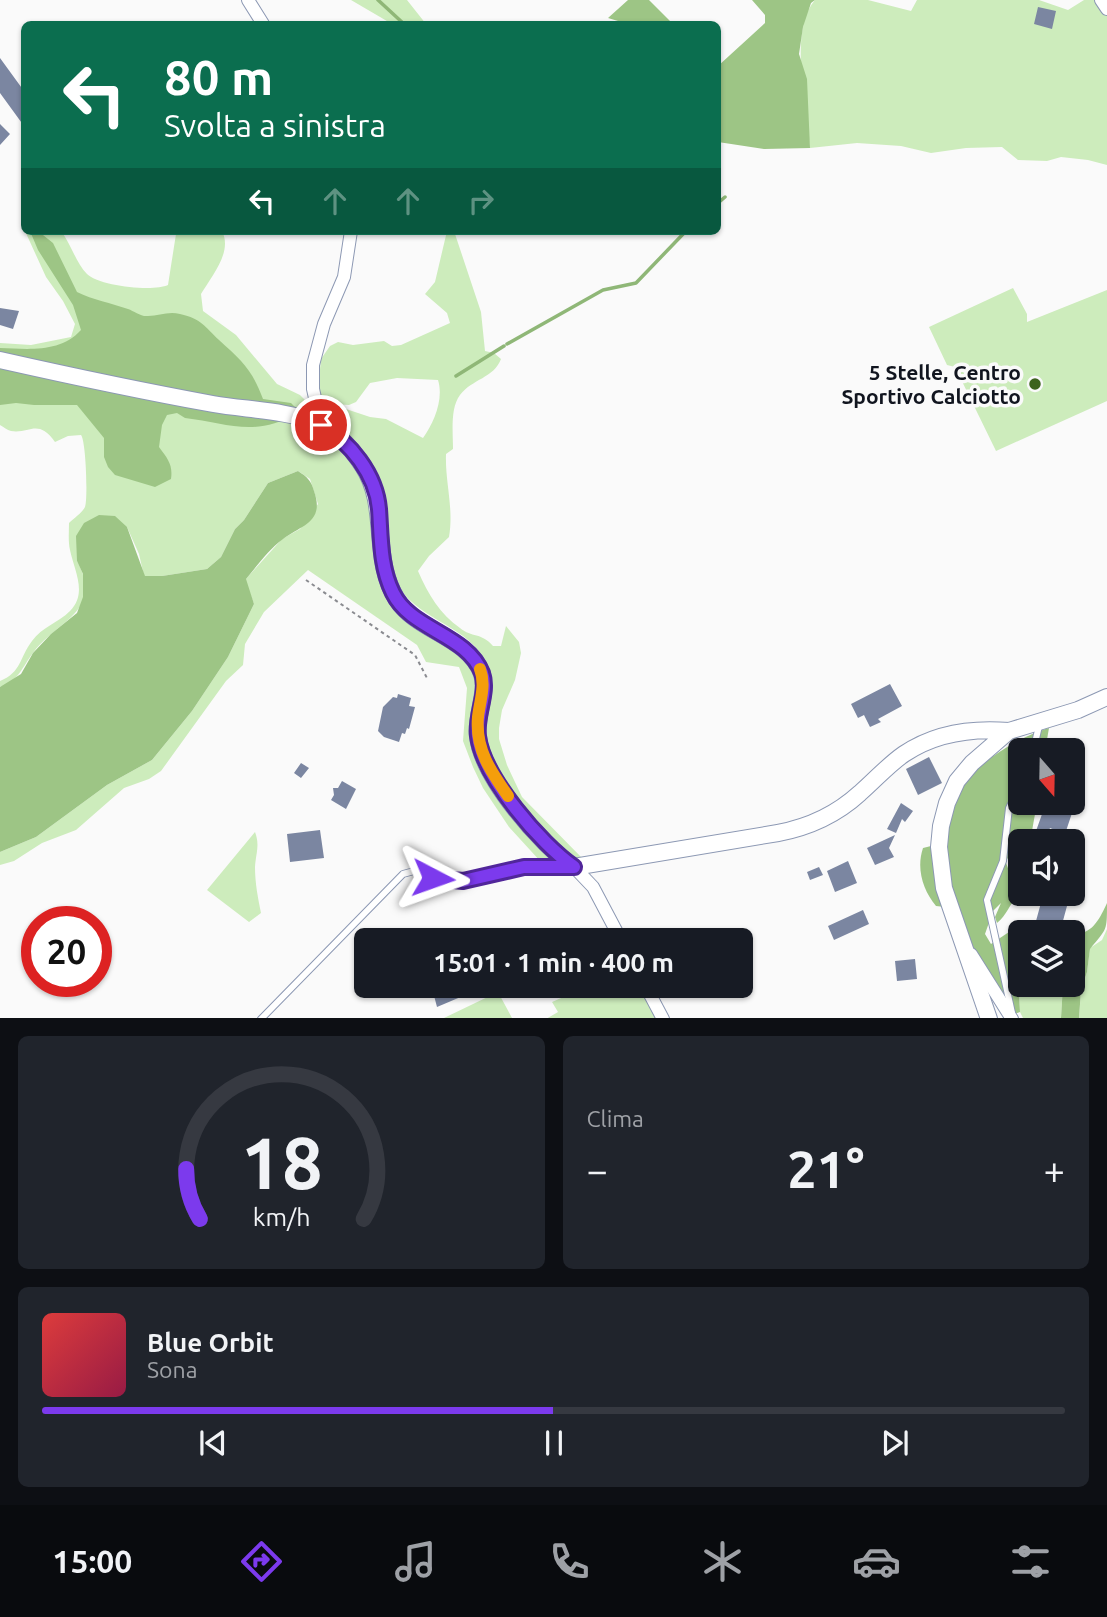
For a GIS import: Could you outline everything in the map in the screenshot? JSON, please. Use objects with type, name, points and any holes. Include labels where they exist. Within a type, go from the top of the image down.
[{"type":"street","points":[[248,0],[261,21]]},
{"type":"street","points":[[1101,0],[1107,9]]},
{"type":"street","points":[[321,425],[313,389],[313,365],[324,324],[344,278],[350,235]]},
{"type":"street","points":[[0,360],[163,395],[291,416],[321,425],[331,431],[355,454],[370,479],[379,506],[384,569],[396,598],[417,619],[474,658],[481,671],[483,687],[478,737],[482,755],[492,773],[538,836],[593,887],[615,928]]},
{"type":"street","points":[[574,867],[806,826],[839,810],[913,748],[971,730],[1009,732],[1107,698]]},
{"type":"street","points":[[989,1018],[944,888],[939,847],[947,803],[957,781],[972,763],[1009,732]]},
{"type":"street","points":[[965,944],[1011,1018]]},
{"type":"street","points":[[981,992],[1011,1018]]},
{"type":"street","points":[[978,1018],[981,992]]},
{"type":"street","points":[[652,998],[663,1018]]},
{"type":"lane","points":[[1036,738],[1040,722]]},
{"type":"lane","points":[[1008,816],[1003,861],[988,900],[1010,996],[1011,1018]]},
{"type":"lane","points":[[261,1018],[403,874],[414,871],[440,880],[463,881],[524,867],[574,867]]},
{"type":"path","points":[[306,580],[415,655],[428,680]]},
{"type":"green space","points":[[351,0],[407,0],[424,21],[387,21]]},
{"type":"green space","points":[[628,0],[649,0],[670,21],[618,21],[608,18]]},
{"type":"green space","points":[[752,0],[815,0],[811,3],[803,27],[799,54],[807,79],[810,148],[764,149],[721,142],[721,63],[765,23],[765,15]]},
{"type":"green space","points":[[815,0],[868,0],[911,11],[917,0],[1039,0],[1068,10],[1084,0],[1107,0],[1107,165],[1061,157],[1047,161],[1018,160],[1002,147],[931,153],[901,146],[857,143],[810,148],[801,50],[802,30],[807,13]]},
{"type":"green space","points":[[27,235],[64,235],[83,270],[93,278],[114,285],[151,288],[168,285],[176,235],[224,235],[223,256],[201,294],[203,311],[236,335],[277,384],[300,395],[313,408],[365,478],[382,579],[472,661],[477,669],[475,714],[495,769],[486,728],[490,688],[486,664],[469,641],[420,609],[400,588],[392,568],[387,511],[379,478],[365,453],[325,417],[323,411],[334,405],[370,417],[386,419],[423,438],[437,410],[440,395],[438,380],[397,378],[370,383],[356,402],[349,405],[320,403],[318,390],[321,359],[330,346],[338,342],[353,345],[384,341],[392,346],[401,345],[450,323],[447,313],[425,294],[435,282],[446,235],[455,235],[481,312],[485,351],[494,353],[501,359],[493,370],[465,390],[457,400],[453,421],[453,449],[446,454],[449,537],[418,571],[435,603],[460,628],[493,646],[501,646],[506,626],[519,642],[521,653],[515,680],[502,710],[499,739],[507,765],[522,797],[585,861],[541,862],[509,827],[483,788],[463,741],[467,688],[459,667],[426,662],[417,645],[308,570],[264,612],[245,644],[243,665],[226,681],[161,771],[149,779],[124,788],[76,830],[42,843],[14,861],[0,865],[0,852],[36,837],[107,785],[152,760],[192,711],[228,657],[254,604],[245,580],[282,539],[300,529],[318,504],[310,479],[298,471],[268,483],[235,529],[221,557],[207,569],[162,576],[144,576],[139,554],[127,527],[77,561],[84,578],[85,592],[81,604],[33,653],[16,677],[0,687],[0,681],[16,669],[36,636],[70,611],[78,597],[79,589],[69,547],[69,523],[84,509],[86,502],[83,439],[81,435],[68,436],[55,442],[39,429],[11,431],[0,425],[0,343],[31,345],[71,337],[75,324],[46,277]]},
{"type":"green space","points":[[32,235],[43,235],[53,243],[77,292],[143,316],[176,313],[198,321],[245,366],[263,399],[291,403],[296,408],[296,413],[282,421],[255,427],[185,418],[177,413],[167,415],[162,425],[159,447],[169,462],[171,479],[155,487],[115,475],[104,457],[104,438],[77,405],[0,405],[0,348],[33,349],[54,346],[64,343],[81,330],[73,305],[38,250]]},
{"type":"green space","name":"5 Stelle, Centro Sportivo Calciotto","points":[[1013,288],[1027,314],[1027,322],[1107,290],[1107,401],[996,451],[955,367],[947,365],[929,327]]},
{"type":"green space","points":[[298,471],[313,487],[317,501],[314,516],[272,548],[246,579],[254,604],[228,657],[192,711],[152,760],[107,785],[36,837],[0,852],[0,687],[21,674],[33,653],[77,613],[83,597],[83,574],[77,561],[76,536],[84,523],[99,515],[115,516],[127,527],[145,576],[207,569],[221,557],[235,529],[268,483]]},
{"type":"green space","points":[[1049,728],[1047,738],[1023,738]]},
{"type":"green space","points":[[1008,746],[1008,816],[1035,816],[1032,829],[1008,829],[1008,858],[1005,860],[1008,868],[1008,906],[1011,906],[997,923],[995,917],[1001,903],[993,911],[985,934],[991,944],[1008,933],[1008,997],[1019,997],[1020,1012],[1015,1014],[945,907],[936,906],[931,900],[924,886],[920,864],[923,848],[935,845],[967,780]]},
{"type":"green space","points":[[255,832],[255,867],[261,913],[249,922],[207,890]]},
{"type":"green space","points":[[1107,903],[1105,929],[1090,949],[1085,978],[1085,932],[1098,920]]},
{"type":"green space","points":[[1107,929],[1107,1018],[1079,1018],[1081,997],[1085,997],[1090,948],[1102,940]]},
{"type":"green space","points":[[1019,997],[1062,997],[1061,1018],[1023,1018]]},
{"type":"green space","points":[[1062,997],[1080,997],[1079,1018],[1061,1018]]},
{"type":"green space","points":[[486,998],[501,998],[512,1018],[444,1018]]},
{"type":"green space","points":[[561,998],[646,998],[656,1018],[548,1018],[558,1012],[552,1002]]},
{"type":"building","points":[[1038,7],[1056,11],[1052,29],[1034,24]]},
{"type":"building","points":[[0,58],[21,87],[21,122],[0,93]]},
{"type":"building","points":[[0,124],[10,134],[0,145]]},
{"type":"building","points":[[0,308],[19,311],[13,329],[0,325]]},
{"type":"building","points":[[890,684],[902,706],[878,719],[881,722],[870,727],[864,715],[858,718],[851,704]]},
{"type":"building","points":[[398,694],[411,698],[409,706],[415,707],[409,729],[407,728],[405,734],[402,733],[399,742],[384,737],[378,731],[383,707],[393,697],[397,698]]},
{"type":"building","points":[[929,757],[942,783],[918,795],[906,769]]},
{"type":"building","points":[[301,763],[309,768],[301,778],[294,773]]},
{"type":"building","points":[[342,781],[356,789],[346,809],[331,800],[334,795],[333,788],[338,788]]},
{"type":"building","points":[[901,803],[913,811],[905,822],[902,819],[896,833],[887,829]]},
{"type":"building","points":[[1041,816],[1071,816],[1067,829],[1037,829]]},
{"type":"building","points":[[320,830],[324,858],[290,862],[287,834]]},
{"type":"building","points":[[895,835],[889,848],[894,857],[875,865],[867,848]]},
{"type":"building","points":[[848,861],[857,883],[835,892],[827,871]]},
{"type":"building","points":[[819,867],[823,875],[810,880],[807,872]]},
{"type":"building","points":[[1040,906],[1067,906],[1063,920],[1036,920]]},
{"type":"building","points":[[863,910],[869,924],[834,940],[828,926]]},
{"type":"building","points":[[915,959],[917,979],[897,981],[895,961]]},
{"type":"building","points":[[435,998],[458,998],[437,1007]]},
{"type":"waterway","points":[[378,0],[401,21]]},
{"type":"waterway","points":[[721,200],[725,197]]},
{"type":"waterway","points":[[507,344],[603,290],[636,283],[682,235]]},
{"type":"waterway","points":[[456,376],[504,346]]},
{"type":"slow traffic","points":[[480,669],[483,687],[478,737],[482,755],[508,796]]},
{"type":"place","name":"5 Stelle, Centro Sportivo Calciotto","points":[[1035,384]]},
{"type":"route","points":[[321,425],[355,454],[370,479],[379,506],[384,569],[391,590],[400,605],[474,658],[481,671],[483,687],[478,737],[482,755],[492,773],[538,836],[574,867],[524,867],[463,881],[433,878]]}]
